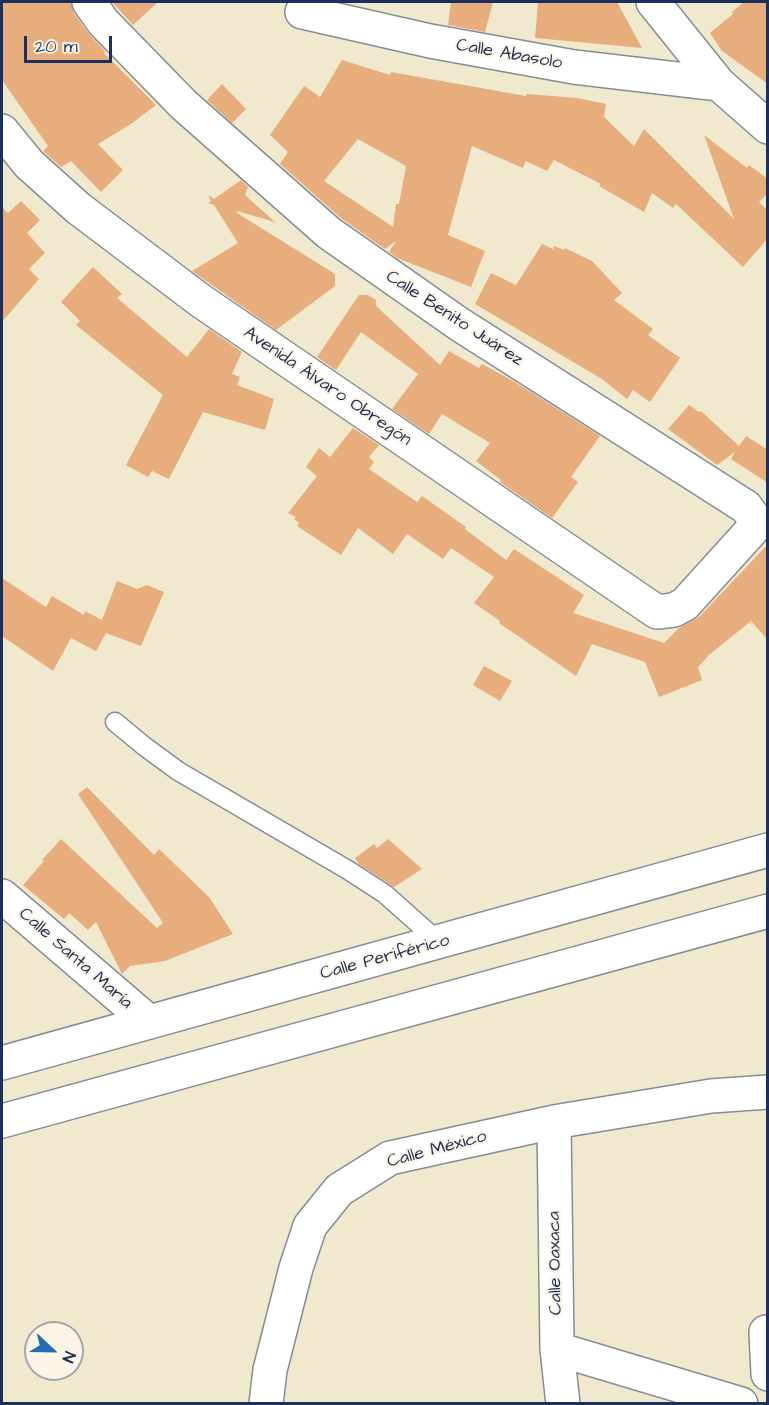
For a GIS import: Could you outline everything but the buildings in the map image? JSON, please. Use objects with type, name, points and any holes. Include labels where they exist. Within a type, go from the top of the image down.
[{"type":"main road","name":"Calle Benito Juárez","points":[[90,2],[103,22],[184,105],[329,233],[459,324],[746,507],[754,518],[752,530],[685,604],[674,610]]},
{"type":"main road","points":[[653,2],[719,84],[768,127]]},
{"type":"main road","name":"Calle Abasolo","points":[[302,12],[430,41],[574,67],[719,84]]},
{"type":"main road","name":"Avenida Álvaro Obregón","points":[[2,131],[29,164],[78,208],[201,302],[657,612],[674,610]]},
{"type":"main road","name":"Calle Periférico","points":[[2,1063],[768,850]]},
{"type":"main road","name":"Calle Santa María","points":[[2,896],[149,1022]]},
{"type":"main road","points":[[2,1122],[768,911]]},
{"type":"main road","name":"Calle México","points":[[266,1404],[270,1370],[296,1268],[310,1226],[339,1190],[390,1158],[554,1122],[711,1096],[768,1092]]},
{"type":"main road","name":"Calle Oaxaca","points":[[554,1122],[557,1349],[563,1404]]},
{"type":"main road","points":[[766,1332],[768,1374]]},
{"type":"main road","points":[[557,1349],[741,1404]]},
{"type":"lane","points":[[115,722],[178,771],[348,870],[384,894],[440,943]]}]
